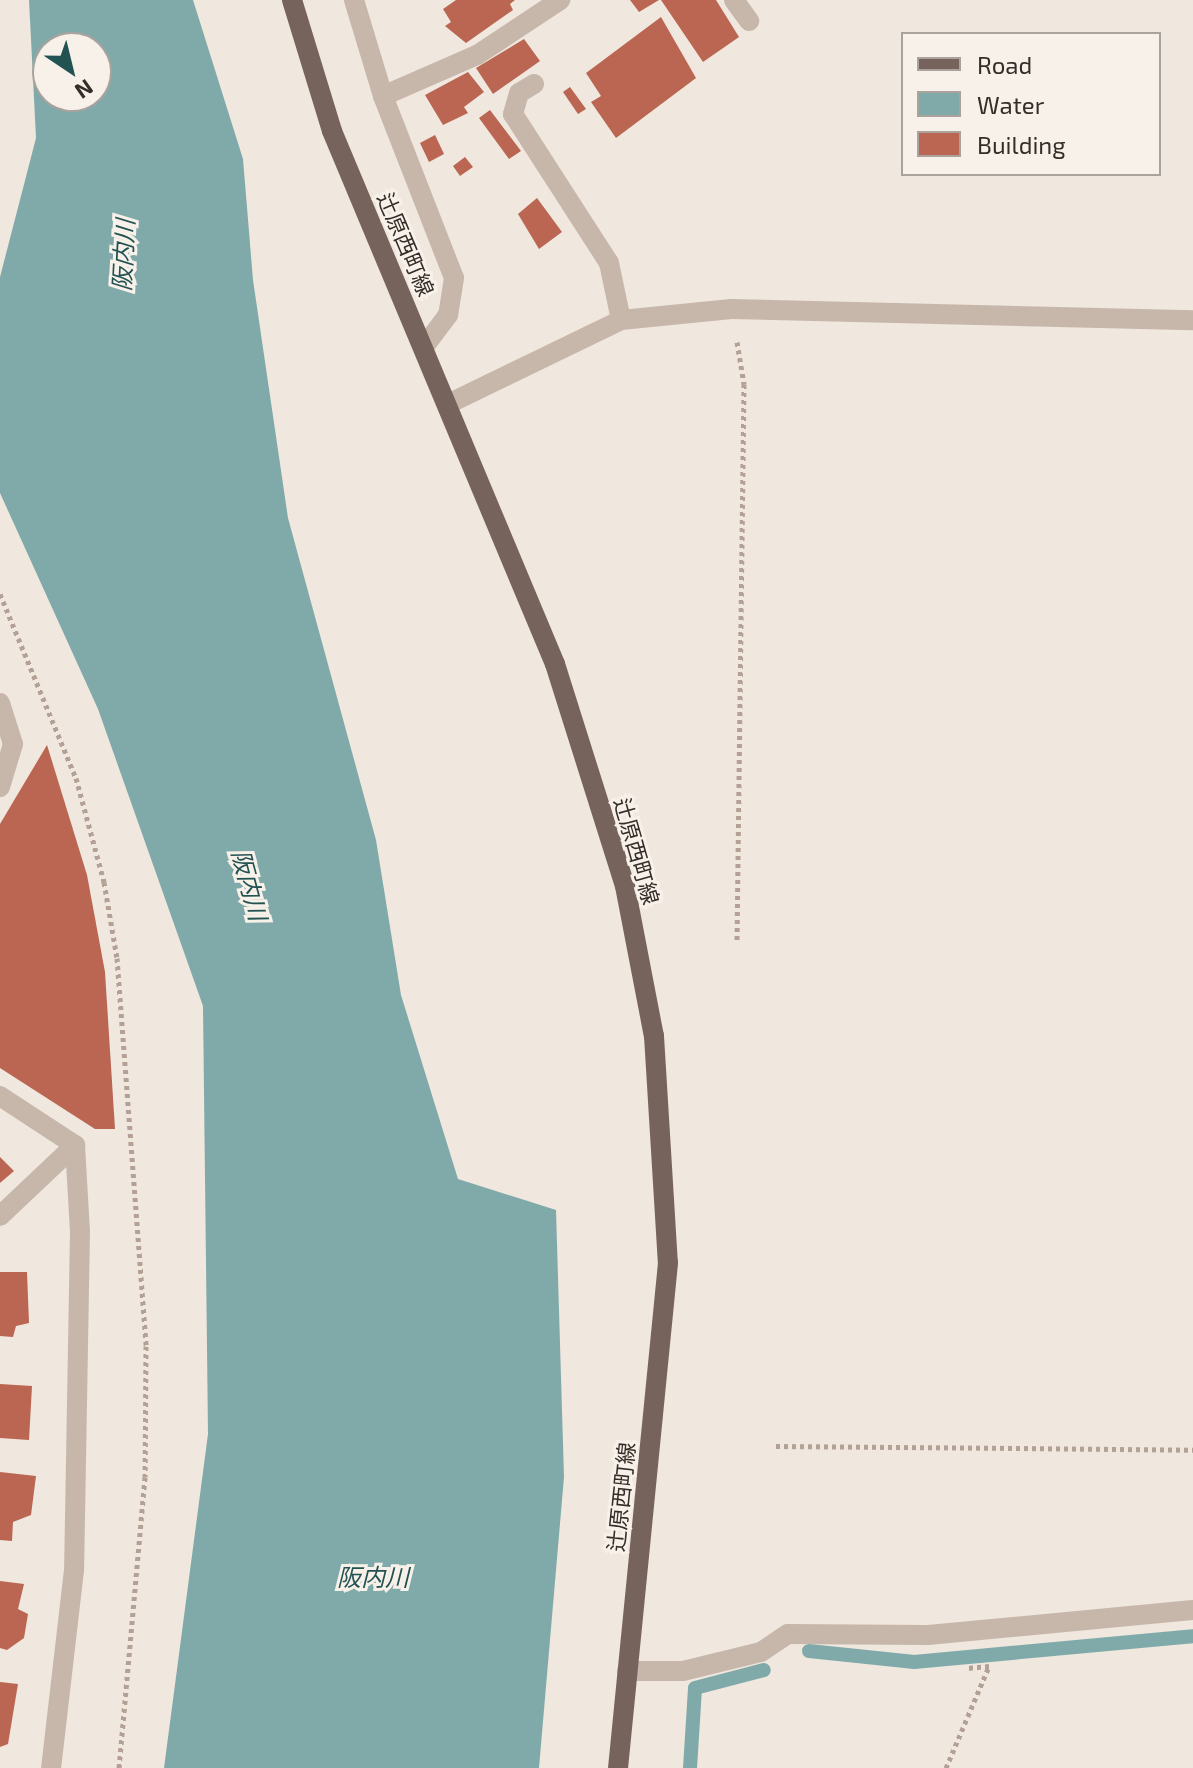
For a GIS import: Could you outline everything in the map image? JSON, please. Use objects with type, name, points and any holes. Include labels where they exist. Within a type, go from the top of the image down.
[{"type":"main road","name":"辻原西町線","points":[[292,0],[332,131],[555,664],[625,886],[654,1036],[668,1263],[618,1768]]},
{"type":"street","points":[[354,0],[383,96],[454,278],[448,315],[423,348]]},
{"type":"street","points":[[383,96],[477,55],[560,0]]},
{"type":"street","points":[[734,0],[749,21]]},
{"type":"street","points":[[534,84],[519,93],[513,114],[609,263],[621,320]]},
{"type":"street","points":[[448,404],[621,320],[731,309],[1193,320]]},
{"type":"street","points":[[0,703],[13,744],[0,787]]},
{"type":"street","points":[[0,1096],[75,1145]]},
{"type":"street","points":[[0,1216],[75,1145]]},
{"type":"street","points":[[51,1768],[74,1570],[80,1231],[75,1145]]},
{"type":"street","points":[[627,1671],[683,1671],[761,1652],[788,1634],[928,1635],[1193,1610]]},
{"type":"path","points":[[731,309],[744,384],[737,943]]},
{"type":"path","points":[[0,594],[76,778],[104,882],[117,958],[146,1346],[145,1477],[119,1768]]},
{"type":"path","points":[[776,1446],[1193,1450]]},
{"type":"path","points":[[946,1768],[989,1666],[963,1668]]},
{"type":"water","name":"阪内川","points":[[29,0],[193,0],[243,159],[253,280],[288,518],[376,840],[401,995],[458,1179],[556,1210],[564,1477],[539,1768],[164,1768],[208,1434],[203,1006],[98,709],[0,493],[0,277],[36,138],[35,112],[112,112],[112,32],[32,32],[32,59]]},
{"type":"building","points":[[456,0],[515,0],[510,4],[513,10],[466,43],[445,26],[451,22],[443,9]]},
{"type":"building","points":[[630,0],[659,0],[639,12]]},
{"type":"building","points":[[661,0],[716,0],[739,37],[703,62]]},
{"type":"building","points":[[661,17],[696,78],[616,138],[591,102],[601,96],[586,73]]},
{"type":"building","points":[[524,39],[540,61],[493,94],[476,68]]},
{"type":"building","points":[[468,72],[484,92],[464,107],[468,113],[443,125],[425,95]]},
{"type":"building","points":[[570,87],[586,109],[578,114],[563,92]]},
{"type":"building","points":[[490,110],[521,151],[509,159],[479,118]]},
{"type":"building","points":[[435,135],[444,154],[429,162],[420,143]]},
{"type":"building","points":[[465,157],[473,167],[460,176],[453,166]]},
{"type":"building","points":[[537,198],[562,232],[539,249],[518,214]]},
{"type":"building","points":[[47,745],[87,875],[105,972],[115,1129],[95,1129],[0,1068],[0,824]]},
{"type":"building","points":[[0,1157],[14,1171],[0,1183]]},
{"type":"building","points":[[0,1272],[27,1272],[29,1323],[16,1326],[13,1337],[0,1336]]},
{"type":"building","points":[[0,1384],[32,1386],[29,1440],[0,1438]]},
{"type":"building","points":[[0,1472],[36,1476],[31,1515],[13,1522],[12,1541],[0,1540]]},
{"type":"building","points":[[0,1581],[24,1584],[18,1609],[28,1614],[24,1638],[7,1650],[0,1648]]},
{"type":"building","points":[[0,1682],[18,1684],[8,1744],[0,1747]]},
{"type":"waterway","points":[[809,1651],[914,1662],[1193,1636]]},
{"type":"waterway","points":[[690,1768],[695,1688],[764,1670]]}]
